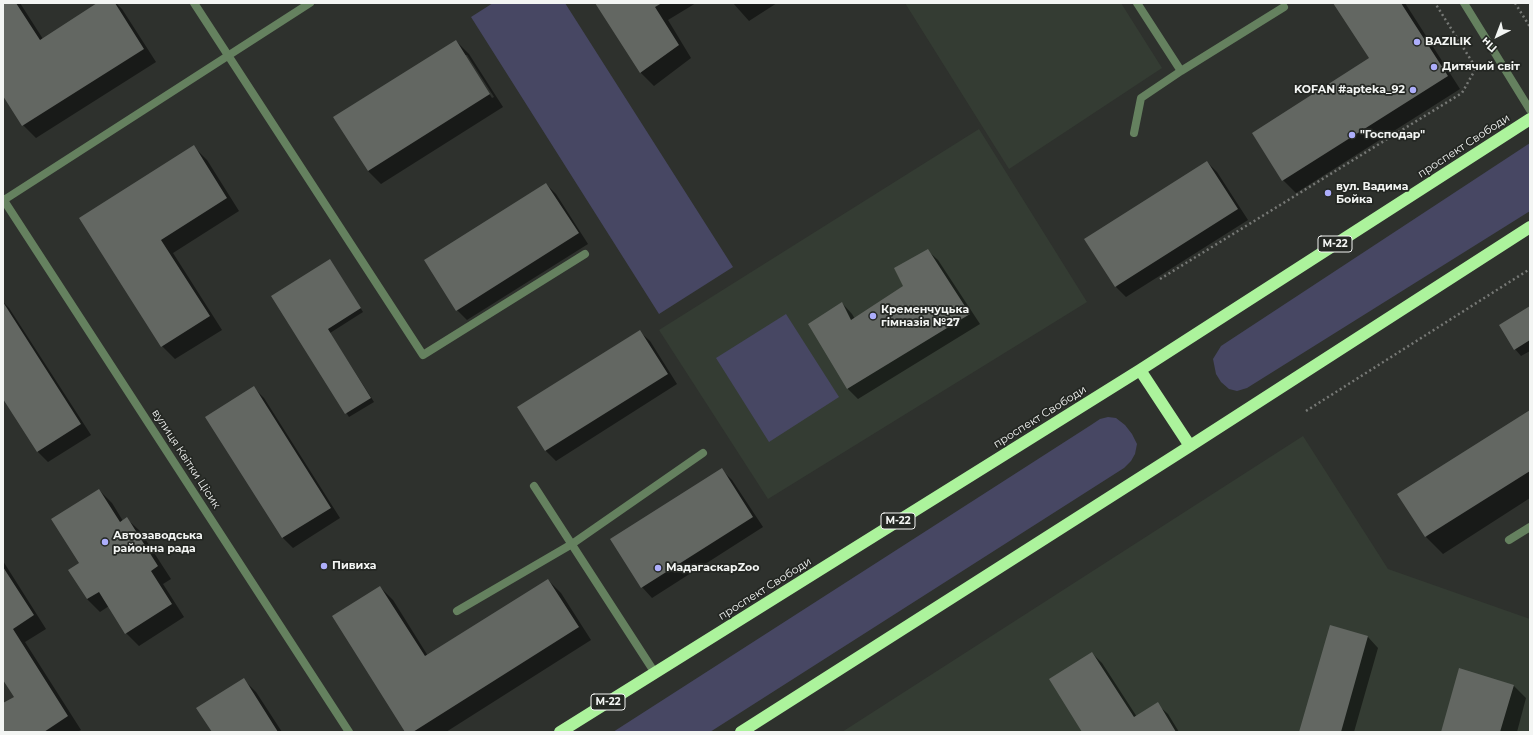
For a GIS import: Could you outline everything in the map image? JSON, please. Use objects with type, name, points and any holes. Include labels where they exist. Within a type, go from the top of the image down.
[{"type":"highway","name":"проспект Свободи","points":[[560,732],[1140,370],[1530,119]]},
{"type":"highway","points":[[741,732],[1530,227]]},
{"type":"highway","points":[[1140,370],[1190,446]]},
{"type":"street","points":[[194,3],[423,355],[585,254]]},
{"type":"street","points":[[3,199],[310,3]]},
{"type":"street","points":[[1137,3],[1181,71]]},
{"type":"street","points":[[1464,3],[1530,110]]},
{"type":"street","points":[[1134,133],[1141,98],[1181,71],[1284,7]]},
{"type":"street","name":"вулиця Квітки Цісик","points":[[3,199],[350,732]]},
{"type":"street","points":[[457,611],[572,544],[703,453]]},
{"type":"street","points":[[534,486],[655,672]]},
{"type":"street","points":[[1509,540],[1530,527]]},
{"type":"path","points":[[1160,279],[1462,93],[1476,68],[1435,3]]},
{"type":"path","points":[[1515,3],[1530,27]]},
{"type":"path","points":[[1306,411],[1530,269]]},
{"type":"shaded area","points":[[493,3],[565,3],[733,267],[659,314],[471,17]]},
{"type":"shaded area","points":[[905,3],[1121,3],[1162,68],[1009,169]]},
{"type":"shaded area","name":"Кременчуцька гімназія №27","points":[[979,129],[1087,302],[768,499],[659,330]]},
{"type":"shaded area","points":[[1530,143],[1530,211],[1247,388],[1237,391],[1229,389],[1221,382],[1216,374],[1213,359],[1221,346]]},
{"type":"shaded area","points":[[786,314],[839,397],[769,442],[716,358]]},
{"type":"shaded area","points":[[1108,417],[1116,418],[1125,425],[1137,444],[1135,454],[1124,468],[710,732],[613,732],[1100,419]]},
{"type":"shaded area","points":[[1303,436],[1388,569],[1530,619],[1530,732],[842,732]]},
{"type":"building","points":[[3,3],[16,3],[40,40],[97,3],[115,3],[144,49],[22,126],[3,96]]},
{"type":"building","points":[[595,3],[662,3],[655,7],[679,45],[640,73]]},
{"type":"building","points":[[1333,3],[1401,3],[1448,76],[1282,181],[1252,133],[1369,58]]},
{"type":"building","points":[[456,40],[490,94],[368,171],[333,117]]},
{"type":"building","points":[[194,145],[227,198],[161,240],[210,316],[161,347],[79,218]]},
{"type":"building","points":[[1207,161],[1238,209],[1115,287],[1084,239]]},
{"type":"building","points":[[546,183],[579,233],[456,311],[424,260]]},
{"type":"building","points":[[928,249],[970,314],[847,389],[808,324],[842,302],[851,320],[903,286],[894,268]]},
{"type":"building","points":[[330,259],[361,308],[328,329],[371,398],[345,414],[271,296]]},
{"type":"building","points":[[3,302],[81,424],[37,452],[3,399]]},
{"type":"building","points":[[1530,306],[1530,340],[1514,350],[1499,325]]},
{"type":"building","points":[[640,330],[668,374],[545,451],[517,407]]},
{"type":"building","points":[[254,386],[331,508],[282,538],[205,417]]},
{"type":"building","points":[[1530,410],[1530,471],[1425,537],[1397,494]]},
{"type":"building","points":[[722,468],[753,517],[641,588],[610,539]]},
{"type":"building","name":"Автозаводська районна рада","points":[[99,489],[120,522],[127,517],[158,566],[151,571],[172,604],[125,634],[99,592],[87,599],[68,570],[79,563],[51,519]]},
{"type":"building","points":[[3,567],[34,615],[13,629],[68,716],[44,732],[3,732],[3,703],[14,697],[3,680]]},
{"type":"building","points":[[548,579],[579,627],[413,732],[405,732],[332,616],[380,586],[425,656]]},
{"type":"building","points":[[1330,625],[1368,636],[1341,732],[1299,732]]},
{"type":"building","points":[[1092,652],[1134,717],[1158,702],[1176,732],[1082,732],[1049,679]]},
{"type":"building","points":[[1459,668],[1514,685],[1500,732],[1441,732]]},
{"type":"building","points":[[244,678],[278,732],[212,732],[196,708]]},
{"type":"place","name":"BAZILIK","points":[[1417,42]]},
{"type":"place","name":"Дитячий світ","points":[[1434,67]]},
{"type":"place","name":"KOFAN #apteka_92","points":[[1413,90]]},
{"type":"place","name":"\"Господар\"","points":[[1352,135]]},
{"type":"place","name":"вул. Вадима Бойка","points":[[1328,193]]},
{"type":"place","name":"Кременчуцька гімназія №27","points":[[873,316]]},
{"type":"place","name":"Автозаводська районна рада","points":[[105,542]]},
{"type":"place","name":"Пивиха","points":[[324,566]]},
{"type":"place","name":"МадагаскарZoo","points":[[658,568]]}]
